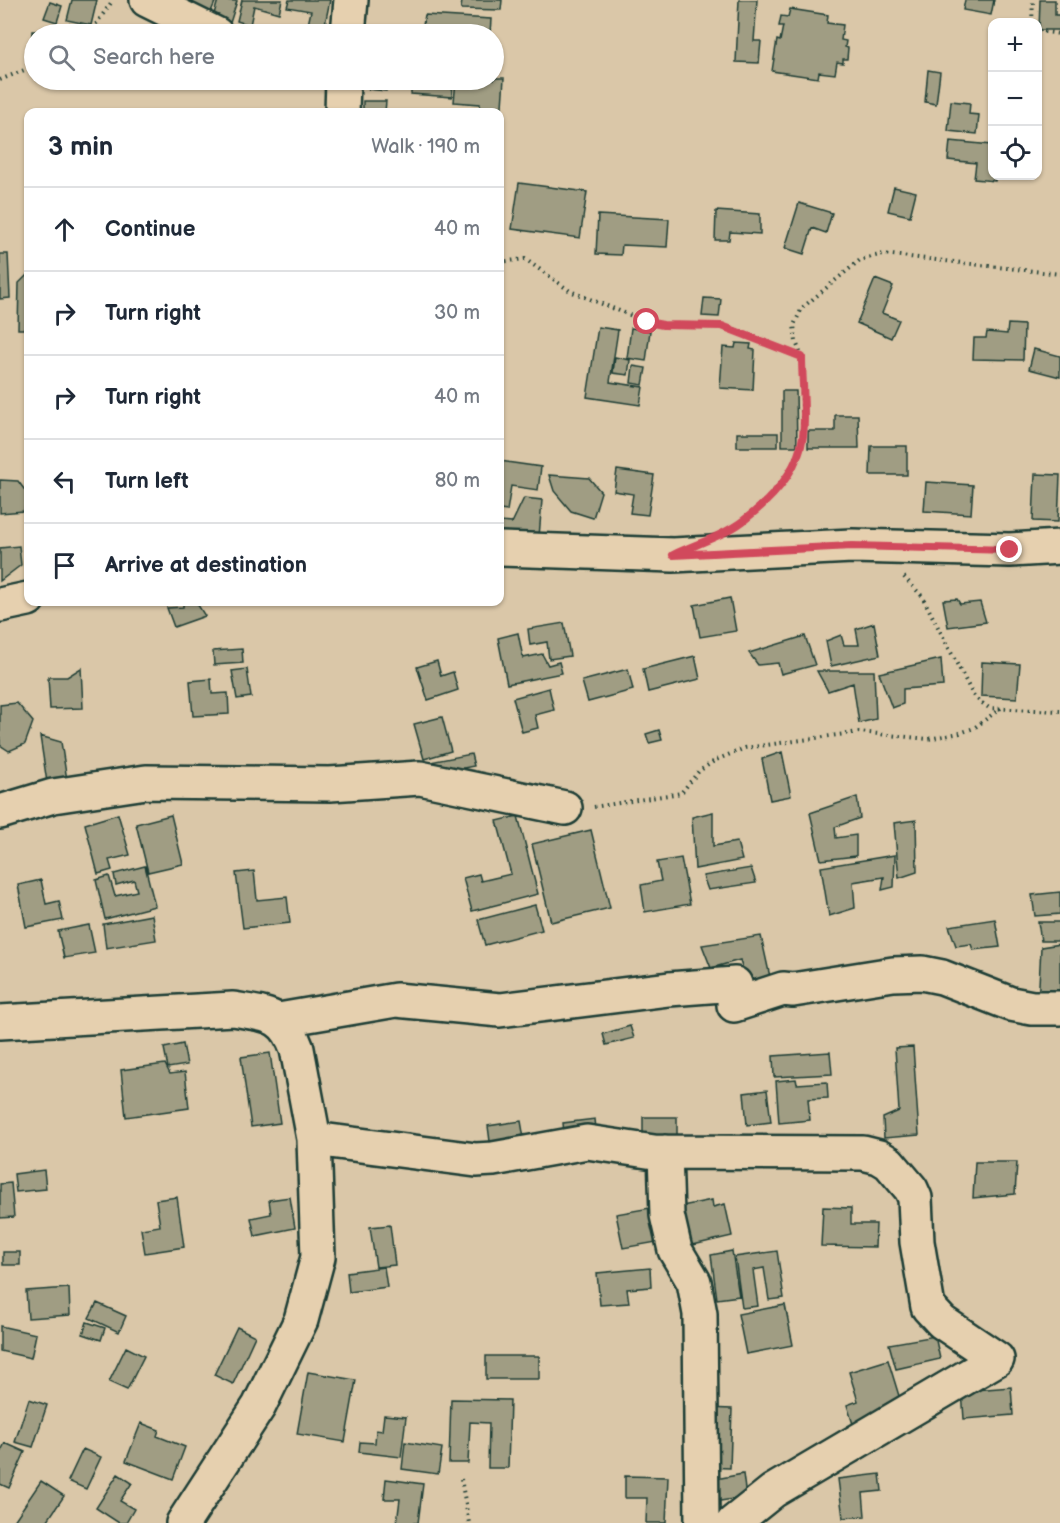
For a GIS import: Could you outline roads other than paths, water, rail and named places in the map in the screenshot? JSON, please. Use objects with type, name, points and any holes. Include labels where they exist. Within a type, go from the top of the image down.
[{"type":"street","points":[[147,0],[196,24]]},
{"type":"street","points":[[349,24],[351,0]]},
{"type":"street","points":[[342,108],[343,90]]},
{"type":"street","points":[[504,549],[673,555],[852,546],[1010,550],[1060,547]]},
{"type":"street","points":[[0,605],[24,600]]},
{"type":"street","points":[[0,812],[53,796],[146,782],[330,784],[420,778],[566,808]]},
{"type":"street","points":[[279,1020],[396,999],[500,1010],[669,989],[735,984],[734,1005],[783,989],[910,973],[942,977],[1021,1006],[1060,1008]]},
{"type":"street","points":[[0,1022],[233,1008],[265,1014],[279,1020],[292,1036],[297,1049],[314,1138],[318,1257],[301,1320],[260,1406],[183,1523]]},
{"type":"street","points":[[314,1138],[476,1160],[494,1159],[587,1142],[665,1152],[863,1153],[879,1157],[889,1163],[902,1177],[915,1198],[917,1242],[928,1307],[942,1322],[997,1359],[773,1491],[733,1523]]},
{"type":"street","points":[[665,1152],[668,1215],[675,1250],[694,1282],[700,1314],[702,1523]]}]
